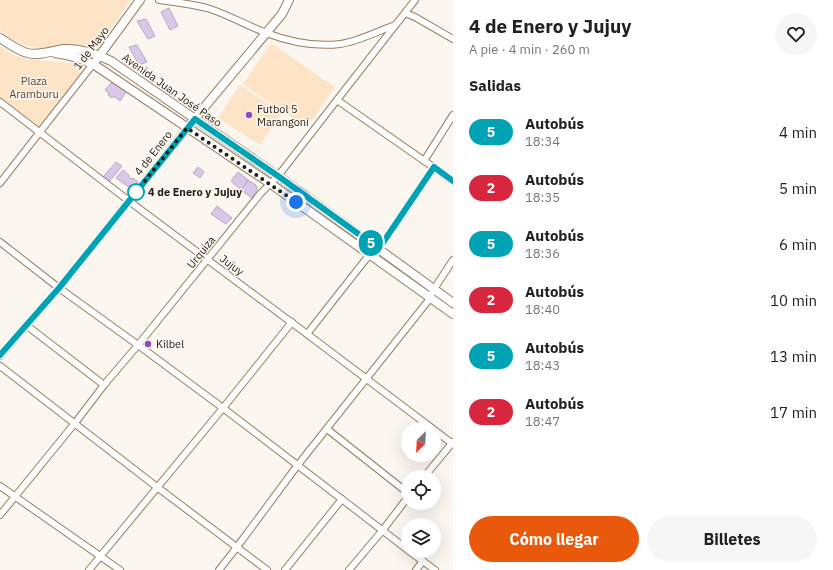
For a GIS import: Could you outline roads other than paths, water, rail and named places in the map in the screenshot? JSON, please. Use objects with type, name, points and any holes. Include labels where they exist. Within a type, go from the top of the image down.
[{"type":"main road","name":"1 de Mayo","points":[[93,64],[140,0]]},
{"type":"main road","name":"4 de Enero","points":[[187,128],[282,14],[289,0]]},
{"type":"main road","points":[[0,38],[14,47],[28,53],[37,54],[49,52]]},
{"type":"main road","name":"Avenida Juan José Paso","points":[[49,52],[74,49],[100,56],[111,61],[278,176],[453,303]]},
{"type":"main road","name":"Avenida Juan José Paso","points":[[49,52],[73,56],[93,64],[271,184],[453,314]]},
{"type":"street","points":[[159,0],[207,8],[266,33],[301,43],[329,45],[342,44],[396,25]]},
{"type":"street","name":"Urquiza","points":[[0,515],[104,385],[262,193],[278,176],[415,0]]},
{"type":"street","points":[[405,13],[415,17],[453,39]]},
{"type":"street","name":"1 de Mayo","points":[[0,184],[93,64]]},
{"type":"street","points":[[337,100],[453,181]]},
{"type":"street","name":"Jujuy","points":[[0,102],[129,201],[425,422]]},
{"type":"street","points":[[424,161],[453,115]]},
{"type":"street","name":"4 de Enero","points":[[0,356],[59,288],[187,128]]},
{"type":"street","points":[[307,334],[366,258],[382,244],[434,167]]},
{"type":"street","points":[[0,242],[59,288],[138,345],[401,544]]},
{"type":"street","points":[[219,570],[297,466],[428,301],[453,260]]},
{"type":"street","points":[[89,570],[292,322]]},
{"type":"street","points":[[26,325],[104,385]]},
{"type":"street","points":[[0,366],[157,488],[267,570]]},
{"type":"street","points":[[327,429],[401,487]]},
{"type":"street","name":"Jujuy","points":[[441,434],[453,443]]},
{"type":"street","points":[[430,470],[453,443]]},
{"type":"street","points":[[0,486],[120,570]]},
{"type":"street","points":[[285,570],[342,499]]},
{"type":"street","points":[[350,570],[401,506]]},
{"type":"street","points":[[419,558],[435,570]]},
{"type":"street","points":[[416,570],[423,561]]},
{"type":"place","name":"Futbol 5 Marangoni","points":[[249,115]]},
{"type":"place","name":"4 de Enero y Jujuy","points":[[136,192]]},
{"type":"place","name":"Kilbel","points":[[148,344]]},
{"type":"park label","name":"Plaza Aramburu","points":[[34,87]]}]
